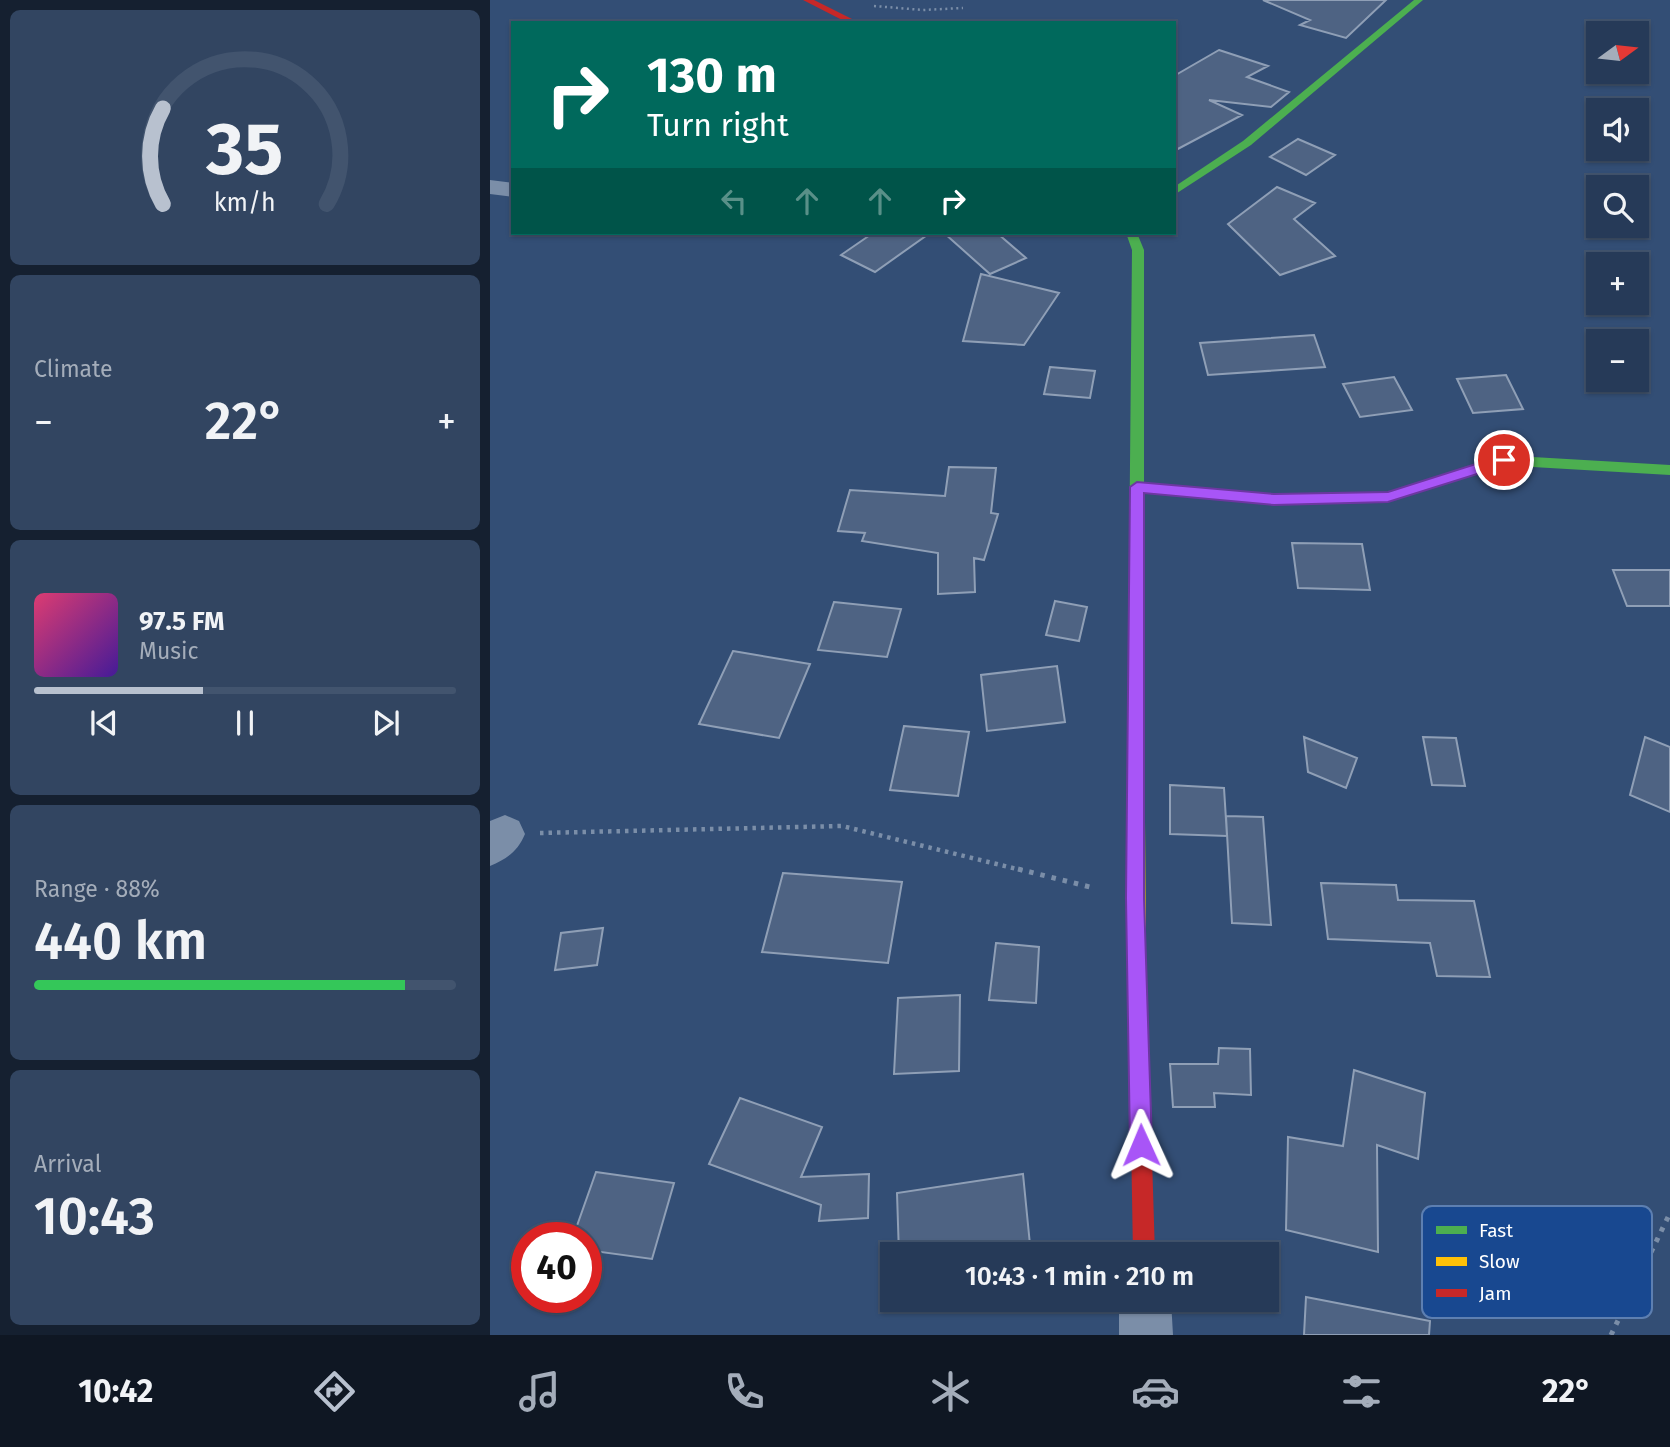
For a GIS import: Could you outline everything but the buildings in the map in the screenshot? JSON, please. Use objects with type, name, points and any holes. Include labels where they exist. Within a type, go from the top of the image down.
[{"type":"street","points":[[807,0],[852,21]]},
{"type":"street","points":[[1176,191],[1247,143],[1419,0]]},
{"type":"street","points":[[490,187],[511,190]]},
{"type":"street","points":[[1133,235],[1138,250],[1135,898],[1144,1242]]},
{"type":"street","points":[[1137,487],[1274,500],[1388,497],[1504,460],[1670,470]]},
{"type":"street","points":[[1145,1312],[1146,1335]]},
{"type":"path","points":[[870,6],[923,10],[963,8]]},
{"type":"path","points":[[498,841],[842,826],[1135,898]]},
{"type":"path","points":[[1652,1250],[1670,1213]]},
{"type":"path","points":[[1611,1335],[1619,1318]]},
{"type":"traffic: fast","points":[[1176,191],[1247,143],[1419,0]]},
{"type":"traffic: fast","points":[[1133,235],[1138,250],[1136,680]]},
{"type":"traffic: fast","points":[[1516,461],[1670,470]]},
{"type":"traffic: slow","points":[[1137,487],[1274,500],[1388,497],[1504,460],[1516,461]]},
{"type":"traffic: slow","points":[[1136,680],[1137,962]]},
{"type":"traffic: jam","points":[[807,0],[852,21]]},
{"type":"traffic: jam","points":[[1137,962],[1144,1242]]},
{"type":"route","points":[[1141,1145],[1135,898],[1137,487],[1274,500],[1388,497],[1504,460]]}]
